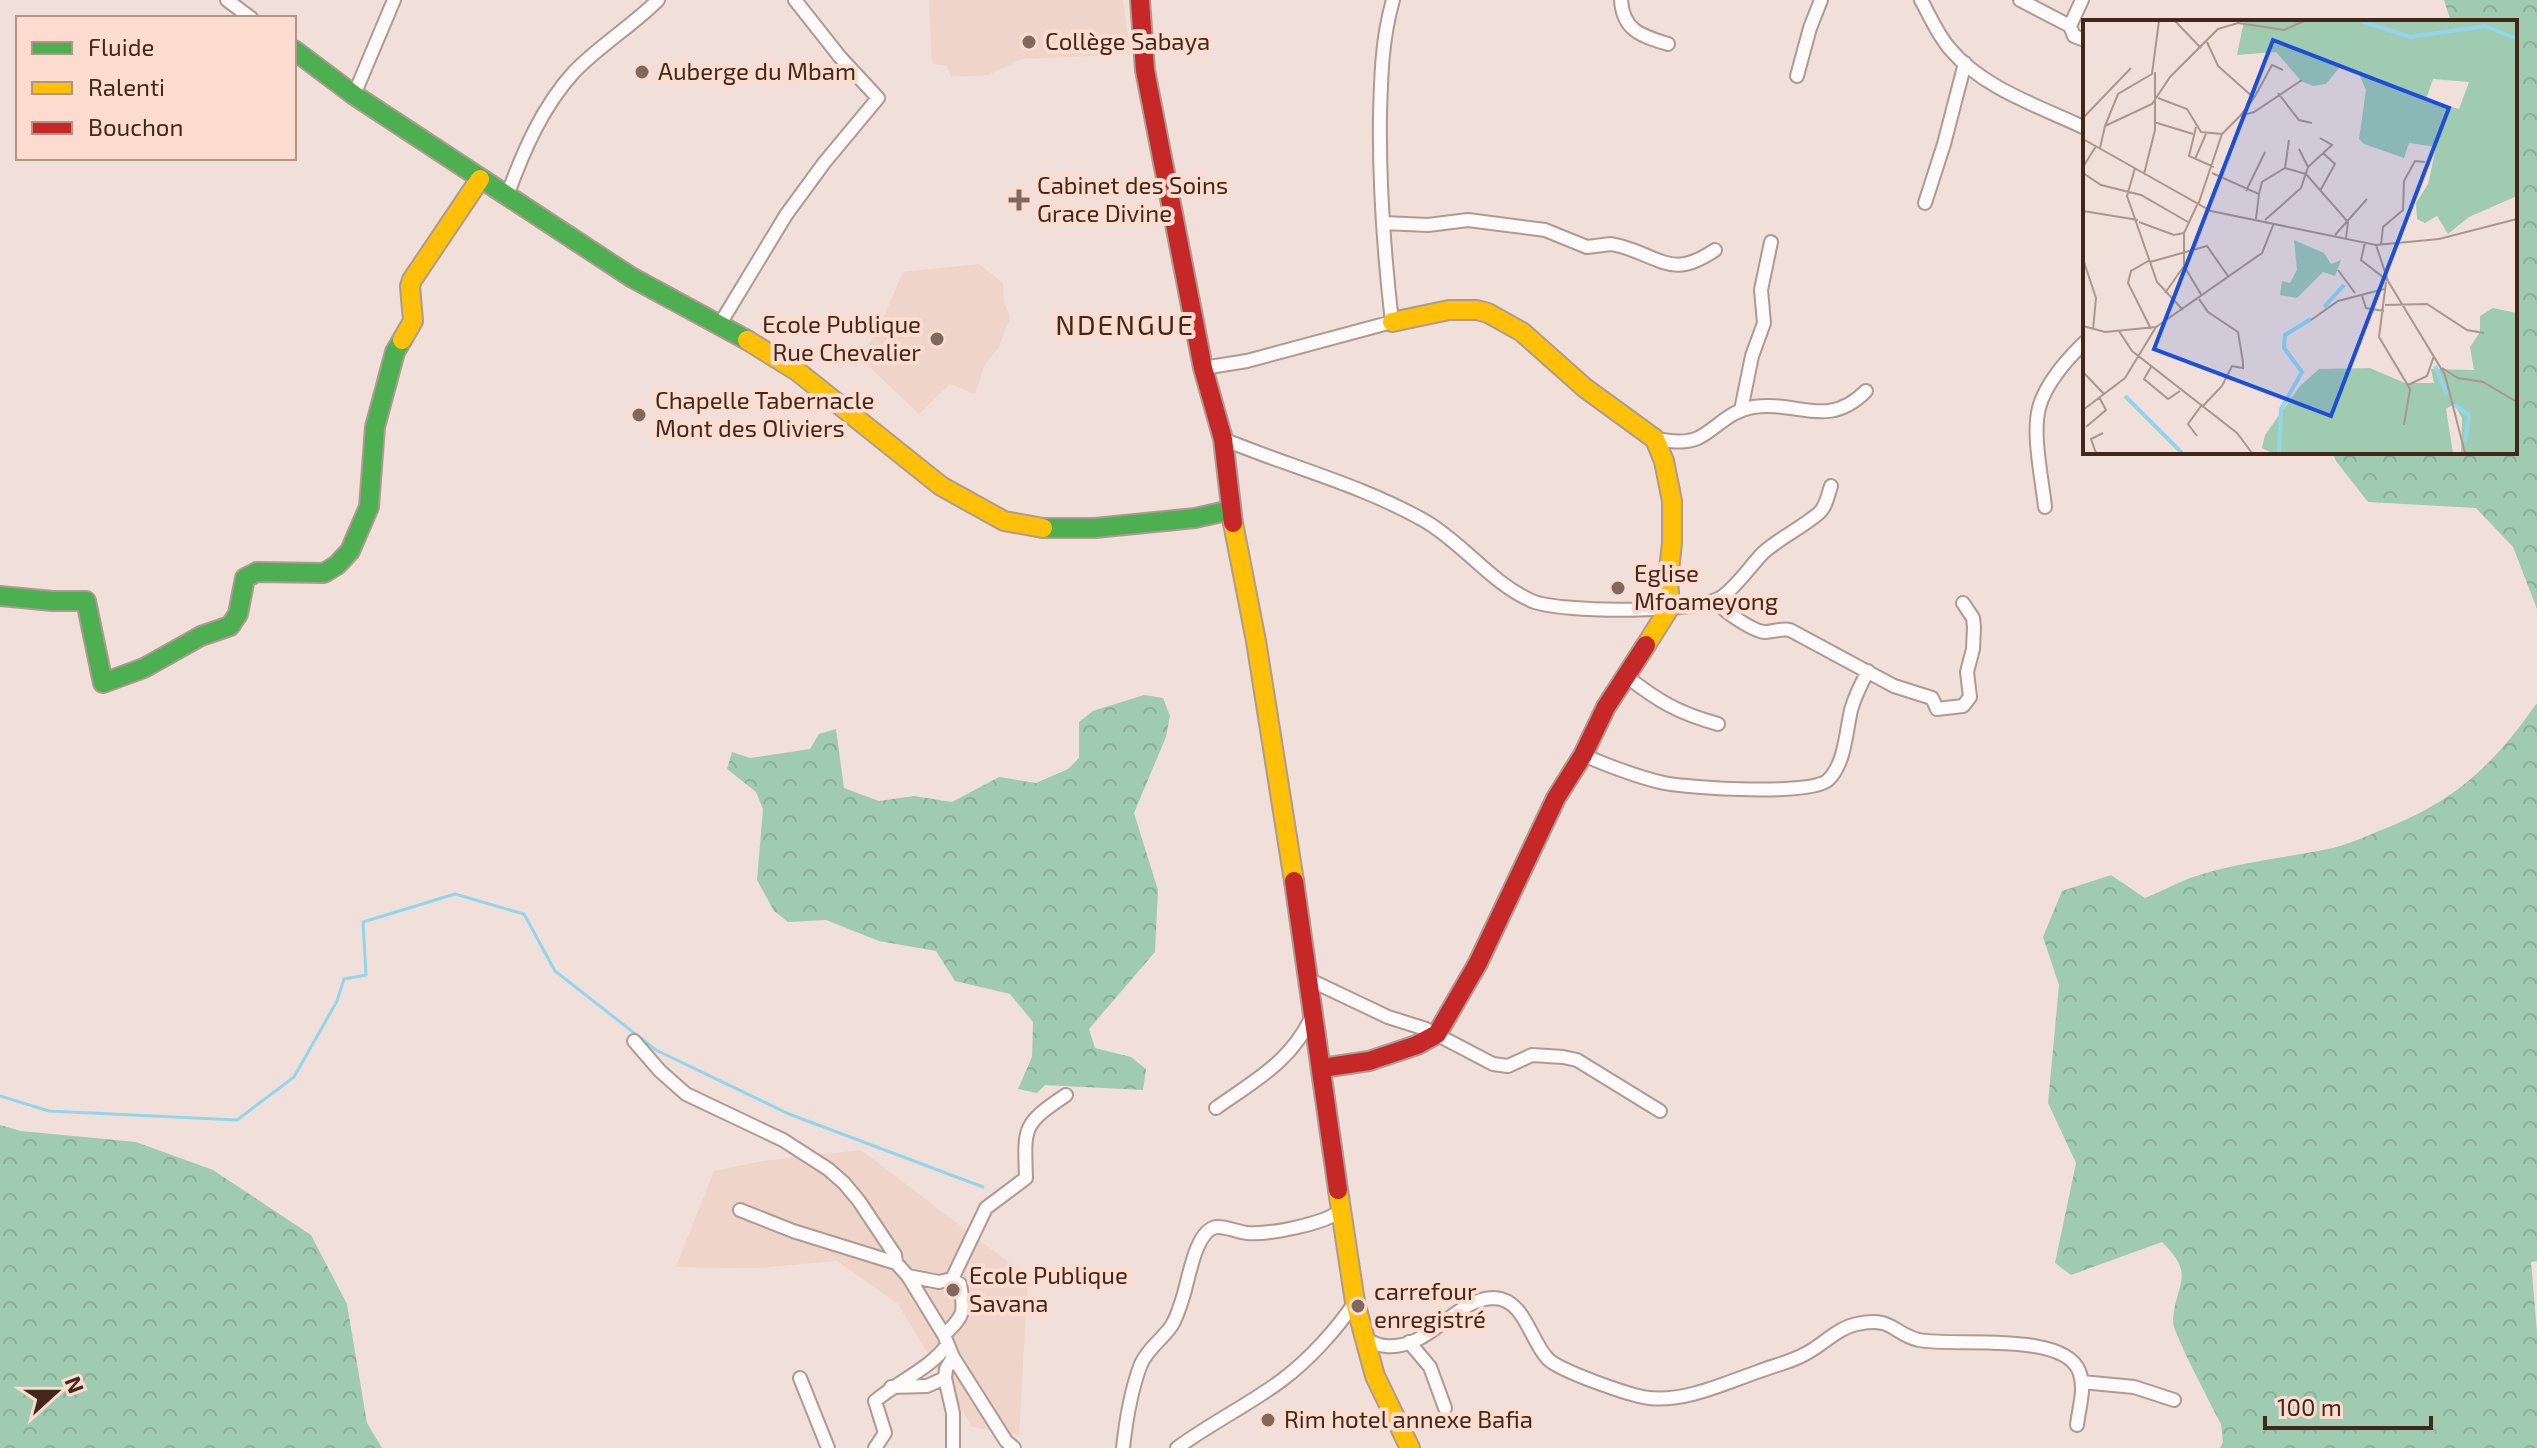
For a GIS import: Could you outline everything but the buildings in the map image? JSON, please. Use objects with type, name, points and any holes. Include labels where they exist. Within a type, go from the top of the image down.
[{"type":"street","points":[[227,0],[248,16]]},
{"type":"street","points":[[354,95],[394,0]]},
{"type":"street","points":[[507,196],[528,143],[557,94],[599,49],[658,0]]},
{"type":"street","points":[[720,324],[786,215],[878,98],[840,57],[795,0]]},
{"type":"street","points":[[1140,0],[1145,70],[1203,368],[1223,439],[1231,510],[1256,641],[1310,980],[1355,1302],[1375,1376],[1410,1448]]},
{"type":"street","points":[[1392,322],[1379,157],[1381,79],[1386,23],[1393,0]]},
{"type":"street","points":[[1621,0],[1625,23],[1637,32],[1668,44]]},
{"type":"street","points":[[1797,76],[1821,0]]},
{"type":"street","points":[[1921,0],[1935,28],[1965,63],[2011,94],[2083,127]]},
{"type":"street","points":[[2020,0],[2070,26],[2074,36],[2083,39]]},
{"type":"street","points":[[2070,26],[2082,0]]},
{"type":"street","points":[[296,52],[354,95],[631,277],[720,324],[797,371],[941,486],[970,505],[1004,521],[1044,528],[1095,528],[1195,518],[1231,510]]},
{"type":"street","points":[[1925,203],[1965,63]]},
{"type":"street","points":[[0,596],[86,601],[103,683],[144,668],[201,636],[230,626],[238,614],[242,585],[250,574],[324,573],[337,565],[350,551],[369,507],[375,427],[395,352],[413,321],[412,280],[480,179]]},
{"type":"street","points":[[1383,223],[1428,225],[1468,220],[1545,230],[1587,247],[1611,244],[1681,266],[1694,264],[1715,250]]},
{"type":"street","points":[[1741,410],[1752,356],[1764,323],[1761,290],[1771,242]]},
{"type":"street","points":[[1203,368],[1247,361],[1449,310],[1488,313],[1522,332],[1585,388],[1655,439],[1664,461],[1672,501],[1673,533],[1668,580],[1670,607],[1606,707],[1583,755],[1556,798],[1478,963],[1437,1034],[1417,1045],[1369,1061],[1322,1068]]},
{"type":"street","points":[[2045,507],[2038,435],[2039,407],[2049,387],[2083,344]]},
{"type":"street","points":[[1655,439],[1687,441],[1699,437],[1741,410],[1770,405],[1810,412],[1837,411],[1854,403],[1866,391]]},
{"type":"street","points":[[1223,439],[1344,483],[1426,522],[1460,545],[1512,590],[1532,601],[1584,610],[1646,610],[1722,598]]},
{"type":"street","points":[[1831,486],[1819,513],[1771,546],[1722,598],[1720,605],[1725,611],[1759,632],[1781,628],[1790,630],[1903,691],[1932,698],[1937,709],[1946,710],[1966,705],[1970,697],[1967,672],[1974,637],[1973,618],[1963,603]]},
{"type":"street","points":[[1583,755],[1633,774],[1680,786],[1750,790],[1817,785],[1827,780],[1836,767],[1854,701],[1868,671]]},
{"type":"street","points":[[1626,676],[1656,699],[1680,712],[1718,724]]},
{"type":"street","points":[[1310,980],[1388,1017],[1437,1034],[1493,1064],[1502,1066],[1532,1055],[1577,1060],[1660,1111]]},
{"type":"street","points":[[1216,1108],[1285,1058],[1305,1033],[1314,1011]]},
{"type":"street","points":[[634,1041],[660,1071],[686,1094],[783,1140],[828,1169],[859,1201],[895,1255],[896,1263]]},
{"type":"street","points":[[952,1279],[986,1208],[1026,1178],[1024,1139],[1035,1116],[1066,1095]]},
{"type":"street","points":[[740,1210],[793,1231],[896,1263],[908,1276],[999,1430],[1014,1448]]},
{"type":"street","points":[[1123,1448],[1142,1361],[1176,1317],[1204,1235],[1221,1227],[1244,1233],[1307,1225],[1335,1216],[1341,1210]]},
{"type":"street","points":[[875,1448],[885,1433],[875,1401],[940,1355],[962,1318],[964,1307],[960,1284],[952,1279],[939,1282],[908,1276]]},
{"type":"street","points":[[1363,1338],[1386,1347],[1423,1338],[1474,1303],[1493,1298],[1510,1302],[1549,1360],[1634,1395],[1672,1398],[1706,1390],[1797,1358],[1848,1326],[1889,1323],[1916,1339],[2040,1347],[2071,1360],[2079,1368],[2082,1382],[2077,1425]]},
{"type":"street","points":[[1177,1448],[1219,1418],[1283,1380],[1341,1322],[1355,1302]]},
{"type":"street","points":[[1409,1342],[1430,1367],[1445,1408]]},
{"type":"street","points":[[948,1346],[945,1378],[953,1413],[953,1448]]},
{"type":"street","points":[[800,1378],[828,1448]]},
{"type":"street","points":[[891,1387],[927,1386],[945,1378]]},
{"type":"street","points":[[2082,1382],[2134,1387],[2174,1400]]},
{"type":"shaded area","name":"Collège Sabaya","points":[[929,0],[1123,0],[1130,52],[1021,59],[988,75],[951,77],[947,66],[932,62]]},
{"type":"shaded area","name":"Ecole Publique Rue Chevalier","points":[[979,264],[1003,283],[1004,301],[1010,318],[999,347],[985,364],[975,394],[950,384],[919,414],[859,357],[877,332],[903,272]]},
{"type":"shaded area","name":"Ecole Publique Savana","points":[[861,1150],[1028,1277],[1019,1435],[972,1427],[898,1304],[837,1261],[755,1268],[676,1267],[714,1171],[763,1161]]},
{"type":"green space","points":[[2444,0],[2537,0],[2537,609],[2513,547],[2476,508],[2368,502],[2333,454],[2517,454],[2517,20],[2450,20]]},
{"type":"green space","points":[[1144,695],[1163,698],[1170,716],[1166,737],[1134,813],[1158,890],[1155,952],[1089,1029],[1095,1048],[1131,1057],[1146,1069],[1143,1090],[1045,1085],[1037,1093],[1018,1089],[1032,1057],[1033,1022],[1010,994],[955,981],[936,951],[879,941],[826,920],[788,922],[774,911],[757,880],[763,809],[756,792],[727,769],[732,752],[750,758],[810,749],[819,734],[836,729],[844,788],[879,801],[914,796],[952,802],[999,777],[1036,783],[1068,769],[1079,758],[1079,722],[1093,711]]},
{"type":"green space","points":[[2537,703],[2537,1261],[2531,1262],[2537,1332],[2537,1448],[2220,1448],[2223,1442],[2221,1424],[2173,1322],[2181,1272],[2173,1254],[2162,1242],[2071,1275],[2055,1263],[2076,1163],[2048,1103],[2059,985],[2043,937],[2062,891],[2111,875],[2145,898],[2207,873],[2333,848],[2356,840],[2405,820],[2450,795],[2487,764]]},
{"type":"green space","points":[[0,1125],[21,1131],[136,1142],[213,1170],[311,1235],[347,1304],[367,1423],[382,1448],[0,1448]]},
{"type":"waterway","points":[[0,1096],[49,1111],[237,1120],[294,1077],[337,1001],[344,979],[366,975],[363,922],[455,894],[524,914],[555,971],[656,1050],[789,1114],[983,1187]]},
{"type":"traffic: fast","points":[[296,52],[354,95],[631,277],[747,340]]},
{"type":"traffic: fast","points":[[0,596],[86,601],[103,683],[144,668],[201,636],[230,626],[238,614],[245,578],[257,572],[324,573],[337,565],[350,551],[369,507],[375,427],[395,352],[402,340]]},
{"type":"traffic: fast","points":[[1043,528],[1095,528],[1195,518],[1231,510]]},
{"type":"traffic: slow","points":[[402,340],[413,321],[412,280],[480,179]]},
{"type":"traffic: slow","points":[[1392,322],[1449,310],[1488,313],[1522,332],[1585,388],[1655,439],[1664,461],[1672,501],[1668,580],[1670,607],[1646,645]]},
{"type":"traffic: slow","points":[[747,340],[797,371],[941,486],[1004,521],[1043,528]]},
{"type":"traffic: slow","points":[[1233,523],[1256,641],[1294,881]]},
{"type":"traffic: slow","points":[[1338,1190],[1355,1302],[1375,1376],[1410,1448]]},
{"type":"traffic: jam","points":[[1140,0],[1145,70],[1203,368],[1223,439],[1233,523]]},
{"type":"traffic: jam","points":[[1322,1068],[1369,1061],[1417,1045],[1437,1034],[1478,963],[1556,798],[1583,755],[1606,707],[1646,645]]},
{"type":"traffic: jam","points":[[1294,881],[1338,1190]]},
{"type":"place","name":"Collège Sabaya","points":[[1029,42]]},
{"type":"place","name":"Auberge du Mbam","points":[[642,72]]},
{"type":"place","name":"Cabinet des Soins Grace Divine","points":[[1019,200]]},
{"type":"place","name":"Ecole Publique Rue Chevalier","points":[[937,339]]},
{"type":"place","name":"Chapelle Tabernacle Mont des Oliviers","points":[[639,415]]},
{"type":"place","name":"Eglise Mfoameyong","points":[[1618,588]]},
{"type":"place","name":"Ecole Publique Savana","points":[[953,1290]]},
{"type":"place","name":"carrefour enregistré","points":[[1358,1306]]},
{"type":"place","name":"Rim hotel annexe Bafia","points":[[1268,1420]]},
{"type":"district","name":"NDENGUE","points":[[1125,325]]}]
